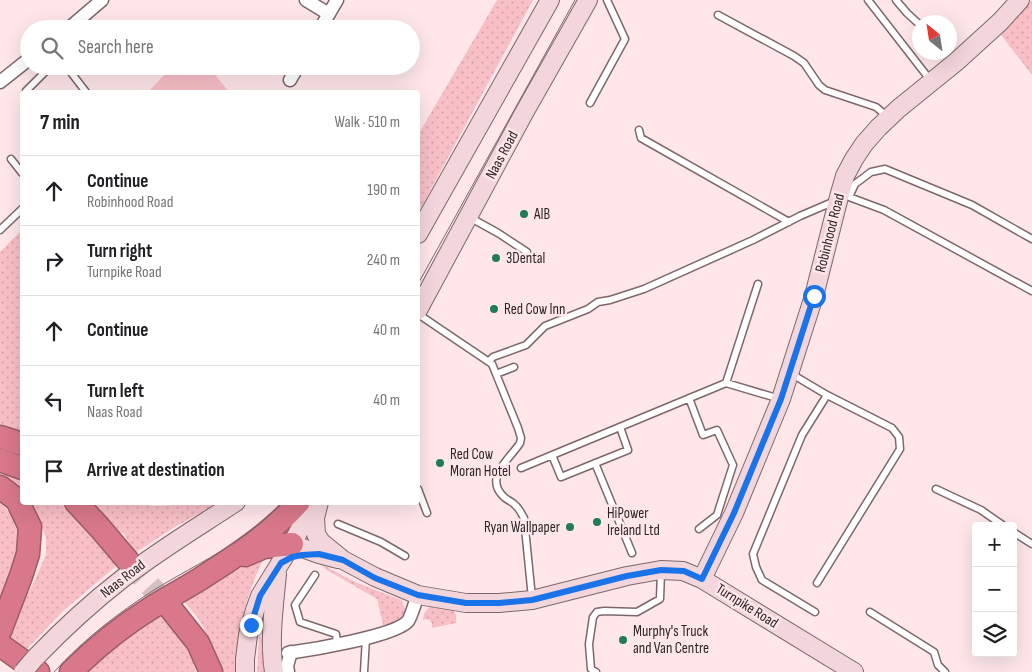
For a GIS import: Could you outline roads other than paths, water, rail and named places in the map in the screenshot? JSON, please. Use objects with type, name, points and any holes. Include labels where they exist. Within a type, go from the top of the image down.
[{"type":"highway","points":[[0,436],[20,443]]},
{"type":"highway","points":[[0,460],[20,467]]},
{"type":"highway","points":[[0,487],[17,500],[30,527],[28,554],[0,635],[36,665]]},
{"type":"highway","points":[[79,505],[128,561]]},
{"type":"highway","points":[[71,672],[101,645],[144,613],[226,563],[278,523],[296,505]]},
{"type":"highway","points":[[226,563],[264,547],[283,559]]},
{"type":"highway","points":[[171,610],[198,643],[211,672]]},
{"type":"highway","points":[[0,662],[14,672]]},
{"type":"street","points":[[306,0],[329,14]]},
{"type":"street","points":[[325,20],[337,0]]},
{"type":"street","points":[[420,230],[550,0]]},
{"type":"street","name":"Naas Road","points":[[420,308],[524,113],[588,0]]},
{"type":"street","name":"Robinhood Road","points":[[702,579],[734,513],[781,399],[814,296],[842,196],[845,176],[854,159],[869,138],[889,118],[956,58],[1000,22],[1020,0]]},
{"type":"street","points":[[78,20],[95,4]]},
{"type":"street","points":[[0,82],[20,66]]},
{"type":"street","points":[[290,80],[293,75]]},
{"type":"street","name":"Naas Road","points":[[23,672],[36,665],[59,633],[123,578],[231,505]]},
{"type":"street","points":[[245,672],[248,635],[255,610],[267,584],[312,505]]},
{"type":"street","points":[[318,505],[314,518],[316,534],[322,542],[343,560]]},
{"type":"street","points":[[283,559],[319,554],[343,560]]},
{"type":"street","points":[[274,672],[272,631],[283,559]]},
{"type":"street","name":"Turnpike Road","points":[[343,560],[375,578],[418,595],[466,603],[532,600],[627,576],[661,570],[684,571],[702,579],[854,672]]},
{"type":"street","points":[[288,672],[287,666],[290,653],[366,638],[398,628],[408,620],[418,595]]},
{"type":"lane","points":[[590,103],[625,39],[607,0]]},
{"type":"lane","points":[[868,0],[931,82]]},
{"type":"lane","points":[[896,0],[912,18]]},
{"type":"lane","points":[[718,15],[804,63],[819,85],[825,90],[876,107],[889,118]]},
{"type":"lane","points":[[27,90],[42,75]]},
{"type":"lane","points":[[73,75],[84,90]]},
{"type":"lane","points":[[639,130],[641,138],[789,222]]},
{"type":"lane","points":[[11,159],[20,170]]},
{"type":"lane","points":[[490,361],[493,357],[526,344],[545,326],[588,310],[598,302],[610,300],[644,288],[753,240],[842,196],[871,172],[885,169],[972,205],[1032,239]]},
{"type":"lane","points":[[842,196],[884,210],[1032,291]]},
{"type":"lane","points":[[0,230],[20,211]]},
{"type":"lane","points":[[468,217],[498,233],[527,252]]},
{"type":"lane","points":[[726,382],[758,284]]},
{"type":"lane","points":[[420,313],[490,361],[520,432],[520,443],[496,476],[496,485],[498,491],[517,506],[524,518],[532,600]]},
{"type":"lane","points":[[496,374],[514,367]]},
{"type":"lane","points":[[789,372],[827,395],[892,428],[899,437],[900,450],[817,583]]},
{"type":"lane","points":[[521,468],[726,382],[781,399]]},
{"type":"lane","points":[[815,612],[762,580],[756,568],[753,554],[802,435],[827,395]]},
{"type":"lane","points":[[689,398],[703,435],[716,430],[733,464],[717,514],[699,529]]},
{"type":"lane","points":[[552,455],[561,477],[628,450],[620,426]]},
{"type":"lane","points":[[596,463],[632,553]]},
{"type":"lane","points":[[936,489],[981,510],[998,522]]},
{"type":"lane","points":[[420,494],[427,513]]},
{"type":"lane","points":[[338,524],[381,542],[404,556]]},
{"type":"lane","points":[[1017,535],[1032,544]]},
{"type":"lane","points":[[593,671],[589,644],[593,617],[597,612],[604,610],[636,612],[660,599],[661,570]]},
{"type":"lane","points":[[315,575],[295,605],[300,622],[336,634],[337,644]]},
{"type":"lane","points":[[870,612],[934,652],[938,665],[945,672]]},
{"type":"lane","points":[[364,672],[366,638]]},
{"type":"tunnel","points":[[128,561],[171,609]]},
{"type":"tram line","points":[[420,280],[575,0]]},
{"type":"tram line","points":[[54,672],[89,638],[127,608],[243,537],[264,521],[280,505]]},
{"type":"place","name":"AIB","points":[[524,214]]},
{"type":"place","name":"3Dental","points":[[496,258]]},
{"type":"place","name":"Red Cow Inn","points":[[494,309]]},
{"type":"place","name":"Red Cow Moran Hotel","points":[[440,463]]},
{"type":"place","name":"HiPower Ireland Ltd","points":[[597,522]]},
{"type":"place","name":"Ryan Wallpaper","points":[[570,527]]},
{"type":"place","name":"Murphy's Truck and Van Centre","points":[[623,640]]}]
